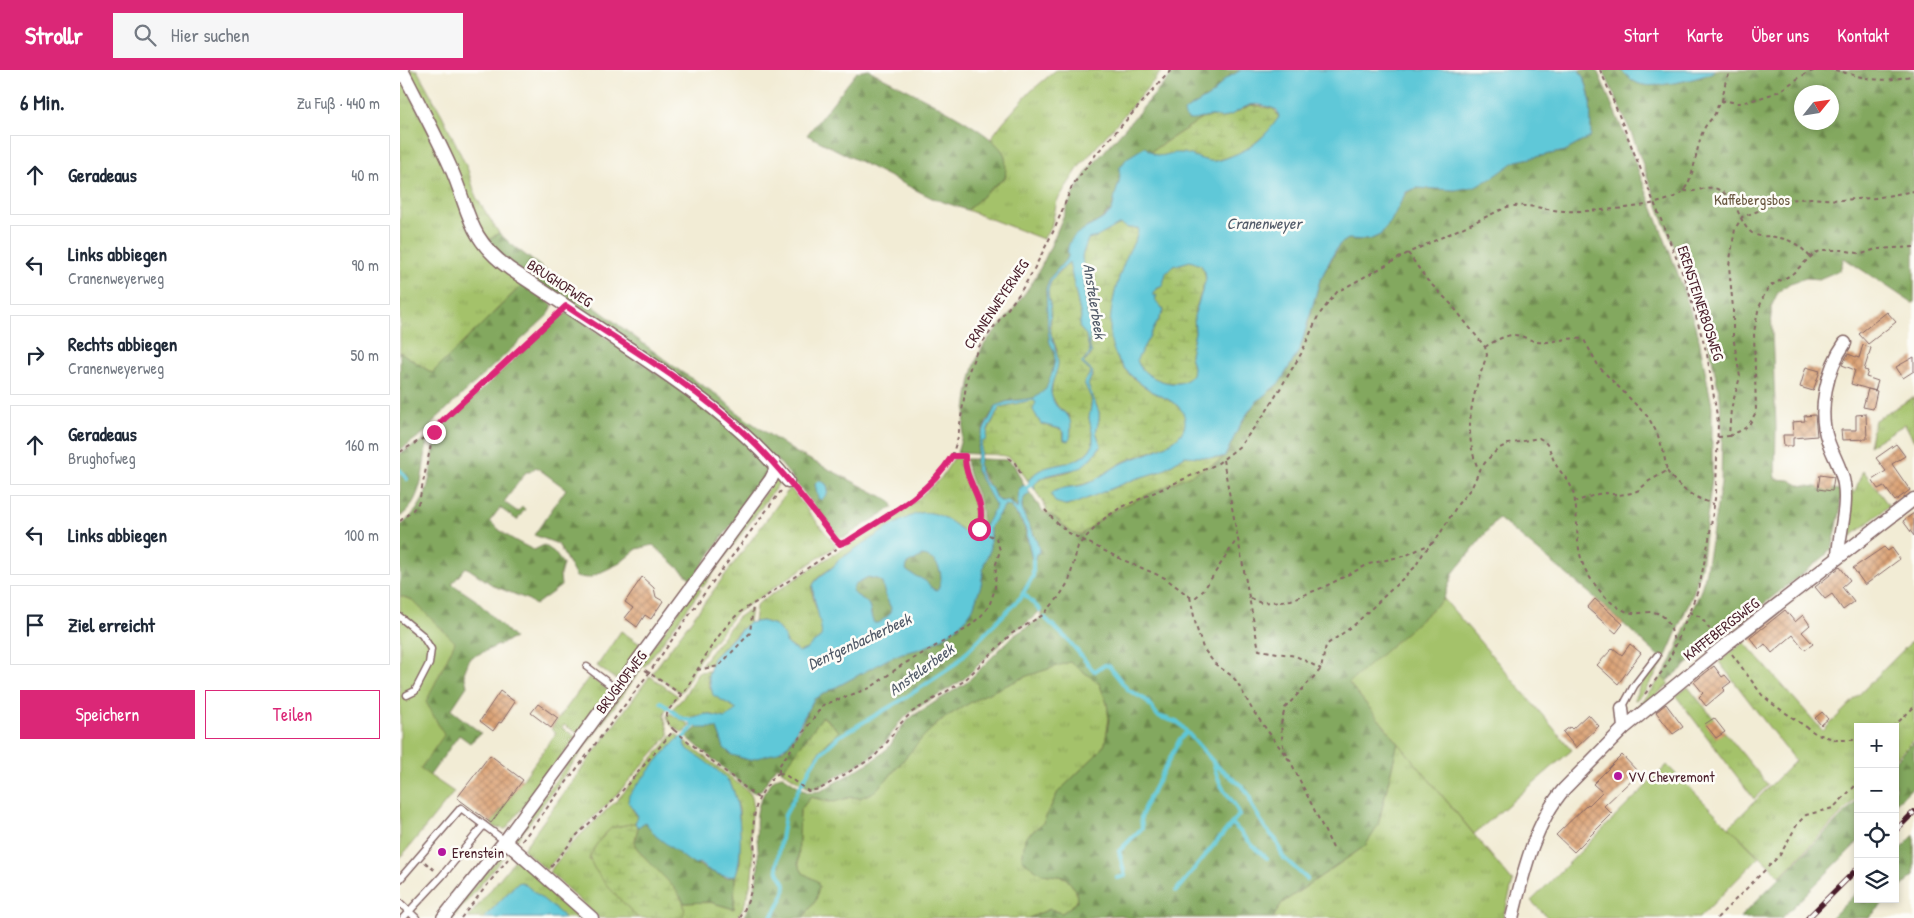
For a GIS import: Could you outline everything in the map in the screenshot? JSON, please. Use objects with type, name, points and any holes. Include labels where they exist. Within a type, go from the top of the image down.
[{"type":"street","name":"BRUGHOFWEG","points":[[402,70],[451,168],[473,229],[480,240],[499,261],[703,400],[744,433],[774,463],[788,481]]},
{"type":"street","points":[[1838,556],[1845,495],[1842,477],[1827,440],[1823,406],[1833,367],[1839,351],[1845,343]]},
{"type":"street","name":"BRUGHOFWEG","points":[[443,918],[505,842],[772,479],[775,471],[774,463]]},
{"type":"street","name":"KAFFEBERGSWEG","points":[[1512,918],[1537,832],[1557,797],[1624,728],[1724,646],[1914,498]]},
{"type":"street","points":[[1622,708],[1624,728]]},
{"type":"street","points":[[505,842],[592,918]]},
{"type":"lane","points":[[400,617],[422,635],[431,649],[429,664],[415,691],[407,695]]},
{"type":"lane","points":[[1622,708],[1634,686],[1657,656]]},
{"type":"lane","points":[[587,667],[616,689]]},
{"type":"lane","points":[[400,879],[461,808],[505,842]]},
{"type":"lane","points":[[403,918],[442,876],[484,825]]},
{"type":"lane","points":[[400,903],[416,918]]},
{"type":"path","name":"CRANENWEYERWEG","points":[[674,730],[666,720],[667,713],[682,696],[701,660],[732,620],[746,608],[838,548],[840,544],[848,541],[921,492],[946,465],[952,456],[962,418],[968,372],[978,348],[1019,294],[1032,273],[1055,228],[1072,186],[1097,154],[1171,70]]},
{"type":"path","name":"ERENSTEINERBOSWEG","points":[[1600,70],[1686,282],[1707,354],[1714,394],[1718,437],[1716,492],[1701,578],[1675,647],[1659,676],[1641,697]]},
{"type":"path","points":[[740,918],[747,906],[755,872],[753,822],[758,798],[774,776],[779,773],[784,774],[808,791],[820,789],[874,756],[912,712],[964,681],[1011,634],[1042,615],[1060,597],[1073,570],[1078,546],[1105,518],[1120,508],[1217,464],[1240,446],[1266,412],[1301,354],[1318,316],[1337,292],[1408,253],[1513,206],[1533,206],[1567,211],[1655,204],[1677,196],[1684,190],[1688,182],[1704,128],[1722,101],[1726,79],[1732,70]]},
{"type":"path","points":[[1722,101],[1738,103],[1767,96],[1784,88],[1806,73],[1818,70]]},
{"type":"path","points":[[1835,70],[1884,81],[1914,75]]},
{"type":"path","points":[[1684,190],[1693,192],[1712,188],[1718,190],[1734,202],[1745,224],[1754,234],[1789,240],[1804,249],[1810,257]]},
{"type":"path","points":[[1729,436],[1731,409],[1738,390],[1740,377],[1733,336],[1733,308],[1729,266],[1735,229],[1742,217],[1787,200],[1875,198],[1914,191]]},
{"type":"path","points":[[1718,437],[1729,436],[1742,430],[1748,425],[1756,412],[1754,332],[1758,312],[1764,295],[1770,286],[1791,275],[1810,257],[1823,250],[1842,250],[1862,254],[1876,249],[1914,247]]},
{"type":"path","points":[[1408,253],[1427,280],[1451,304],[1485,347],[1487,355],[1470,408],[1473,456],[1479,471]]},
{"type":"path","points":[[400,521],[419,502],[434,432],[441,422],[566,306]]},
{"type":"path","points":[[1485,347],[1500,338],[1513,335],[1536,342],[1579,338],[1584,340],[1599,367],[1648,417],[1657,433],[1663,450],[1667,471],[1680,487],[1688,493],[1714,504]]},
{"type":"path","points":[[400,452],[434,432]]},
{"type":"path","points":[[1333,848],[1284,746],[1280,724],[1285,708],[1321,669],[1326,645],[1337,635],[1353,626],[1415,567],[1458,504],[1472,487],[1479,471],[1498,449],[1508,444],[1539,438],[1548,445],[1556,465],[1574,492],[1580,552],[1590,576],[1599,589],[1621,608],[1635,614],[1650,611],[1663,616],[1672,628],[1675,647]]},
{"type":"path","points":[[779,773],[778,766],[823,705],[870,688],[906,662],[966,629],[981,616],[988,606],[995,589],[996,564],[1000,549],[997,539],[980,531],[981,506],[976,491],[968,477],[966,457],[952,456]]},
{"type":"path","points":[[1008,458],[1015,463],[1022,476]]},
{"type":"path","points":[[1223,460],[1259,650],[1296,656],[1321,669]]},
{"type":"path","points":[[1574,502],[1598,494],[1619,495],[1632,493],[1639,490],[1649,480],[1667,471]]},
{"type":"path","points":[[788,481],[840,544]]},
{"type":"path","name":"BRUGHOFWEG","points":[[461,918],[649,673],[706,591],[788,481]]},
{"type":"path","points":[[1045,510],[1069,533],[1165,578],[1190,597],[1196,597],[1203,591],[1237,539]]},
{"type":"path","points":[[1250,598],[1261,602],[1291,600],[1324,587],[1369,564],[1407,555],[1432,542]]},
{"type":"path","points":[[1190,597],[1203,648],[1215,664],[1237,682],[1254,711],[1292,764]]},
{"type":"path","points":[[697,670],[719,666],[750,633],[753,605]]},
{"type":"path","points":[[1689,612],[1701,617],[1712,634],[1740,664],[1762,695],[1774,705],[1815,733],[1836,740],[1854,740]]},
{"type":"path","points":[[656,678],[682,696]]},
{"type":"path","points":[[1897,723],[1914,707]]},
{"type":"path","points":[[545,875],[577,835],[616,798],[674,730],[758,798]]},
{"type":"path","points":[[1718,918],[1780,855],[1798,822],[1806,815],[1833,808],[1854,787]]},
{"type":"green space","points":[[407,70],[417,70],[456,144],[468,170],[476,197],[499,233],[486,242]]},
{"type":"green space","points":[[869,70],[962,119],[994,142],[1004,155],[1006,165],[1005,178],[967,210],[932,198],[807,135],[857,72]]},
{"type":"green space","points":[[1056,70],[1163,70],[1079,167],[1057,201],[1051,228],[1043,239],[967,210],[1005,178],[1003,153],[991,138],[1031,91]]},
{"type":"green space","points":[[1176,70],[1241,70],[1224,80],[1213,94],[1186,110],[1188,120],[1214,116],[1203,118],[1150,152],[1121,177],[1111,211],[1099,221],[1086,228],[1069,244],[1067,258],[1049,280],[1046,289],[1048,331],[1053,348],[1054,361],[1053,371],[1046,389],[1042,394],[1031,399],[1001,404],[992,413],[984,426],[977,454],[957,453],[961,441],[971,380],[980,351],[1017,304],[1036,276],[1073,195],[1088,170]]},
{"type":"green space","points":[[1579,70],[1597,70],[1623,131],[1677,271],[1698,334],[1712,406],[1712,478],[1701,567],[1694,591],[1664,661],[1593,596],[1498,518],[1454,572],[1442,602],[1349,683],[1398,742],[1378,825],[1365,846],[1282,903],[1273,918],[1127,918],[1121,915],[1079,918],[1029,918],[1050,909],[1062,913],[1077,902],[1076,890],[1065,877],[1042,874],[1022,860],[1025,838],[1043,823],[1058,792],[1105,744],[1109,719],[1107,703],[1099,683],[1070,662],[1027,676],[980,697],[941,720],[923,737],[874,792],[860,798],[851,797],[834,802],[811,797],[800,810],[798,864],[803,873],[817,881],[819,886],[816,900],[803,918],[743,918],[753,895],[758,870],[756,818],[758,808],[773,781],[783,776],[807,792],[821,791],[875,759],[889,747],[903,725],[914,715],[966,683],[1013,636],[1041,618],[1041,610],[1028,622],[1011,633],[963,680],[912,711],[898,724],[887,741],[872,756],[819,787],[810,789],[801,783],[817,754],[839,731],[823,716],[782,771],[779,767],[776,767],[762,789],[756,793],[749,790],[687,736],[698,727],[717,728],[724,748],[729,753],[744,759],[783,750],[799,730],[814,699],[888,659],[930,645],[949,634],[965,620],[973,608],[981,585],[984,564],[990,550],[990,536],[993,537],[990,534],[990,527],[1005,505],[1010,506],[1024,526],[1033,564],[1036,554],[1039,552],[1034,534],[1023,516],[1022,500],[1030,493],[1043,512],[1055,517],[1074,533],[1082,534],[1110,512],[1216,463],[1225,456],[1239,427],[1255,403],[1280,382],[1300,349],[1320,280],[1340,244],[1348,239],[1366,240],[1380,235],[1389,224],[1403,197],[1409,191],[1420,188],[1455,190],[1516,161],[1565,151],[1590,137],[1589,94],[1584,78]]},
{"type":"green space","name":"Kaffebergsbos","points":[[1603,70],[1621,70],[1637,83],[1650,86],[1692,79],[1715,70],[1914,70],[1914,302],[1912,303],[1844,258],[1840,270],[1819,279],[1806,278],[1790,283],[1778,292],[1771,307],[1776,427],[1775,479],[1790,480],[1799,485],[1841,490],[1840,512],[1832,550],[1829,550],[1825,556],[1725,634],[1725,640],[1716,646],[1711,645],[1667,681],[1662,677],[1672,660],[1705,576],[1721,483],[1722,437],[1720,397],[1706,330],[1684,268],[1667,230],[1632,135]]},
{"type":"green space","points":[[400,75],[441,156],[467,224],[524,283],[432,373],[400,352]]},
{"type":"green space","points":[[1251,105],[1274,109],[1279,117],[1271,129],[1243,152],[1211,162],[1183,153],[1161,157],[1150,152],[1203,118],[1214,116],[1224,118]]},
{"type":"green space","points":[[1122,224],[1128,228],[1138,228],[1139,233],[1124,263],[1114,299],[1111,335],[1115,352],[1122,366],[1134,379],[1179,407],[1185,418],[1185,426],[1182,433],[1168,444],[1125,461],[1090,482],[1056,490],[1065,505],[1070,505],[1135,479],[1161,471],[1185,456],[1220,458],[1225,456],[1216,463],[1110,512],[1082,534],[1077,534],[1070,531],[1055,517],[1043,512],[1047,509],[1035,490],[1034,485],[1042,478],[1065,473],[1079,467],[1092,457],[1101,446],[1096,432],[1099,412],[1088,385],[1093,374],[1083,363],[1091,356],[1089,345],[1091,324],[1087,313],[1082,256],[1088,239]]},
{"type":"green space","points":[[499,233],[512,245],[680,371],[719,396],[740,415],[795,452],[891,501],[893,507],[845,537],[840,538],[781,464],[516,268],[486,242]],"holes":[[[820,480],[827,485],[828,491],[818,498],[815,484]]]},
{"type":"green space","points":[[1190,261],[1200,263],[1206,279],[1195,311],[1195,332],[1190,355],[1193,367],[1192,376],[1180,383],[1166,382],[1147,374],[1137,359],[1164,310],[1155,300],[1154,292],[1161,286],[1166,273],[1173,266]]},
{"type":"green space","points":[[1069,262],[1081,317],[1079,327],[1086,335],[1090,353],[1081,363],[1091,372],[1084,382],[1092,400],[1089,418],[1093,445],[1087,452],[1073,461],[1037,472],[1028,481],[1010,458],[999,455],[980,454],[982,442],[1000,407],[1032,400],[1037,402],[1035,408],[1041,424],[1063,430],[1064,440],[1071,430],[1069,416],[1058,407],[1051,395],[1057,350],[1051,334],[1048,290],[1052,280]]},
{"type":"green space","points":[[524,283],[553,305],[549,314],[435,420],[428,430],[400,450],[400,352],[432,373]]},
{"type":"green space","points":[[566,313],[574,315],[727,424],[771,469],[692,580],[653,545],[637,549],[620,563],[589,578],[576,577],[558,544],[534,535],[566,489],[536,467],[530,472],[526,472],[504,502],[518,512],[522,507],[525,509],[517,520],[500,508],[490,521],[505,534],[534,550],[544,545],[554,552],[563,564],[560,575],[561,586],[535,605],[529,600],[494,586],[466,567],[452,584],[476,600],[514,638],[470,658],[464,673],[467,686],[451,710],[481,733],[470,743],[459,735],[428,778],[400,808],[412,600],[400,596],[400,526],[414,512],[427,490],[435,444],[442,427],[558,318]]},
{"type":"green space","points":[[1914,397],[1914,441],[1905,424],[1869,446],[1875,420]]},
{"type":"green space","points":[[428,438],[418,491],[414,501],[400,517],[400,453]]},
{"type":"green space","points":[[954,458],[963,459],[977,500],[979,509],[978,531],[981,533],[978,539],[974,540],[948,520],[933,514],[917,514],[839,559],[834,566],[819,576],[812,589],[822,631],[820,638],[807,649],[799,652],[787,643],[784,635],[775,625],[762,621],[754,622],[756,606],[760,602],[917,500],[941,478]]},
{"type":"green space","points":[[966,459],[976,459],[977,473],[996,503],[983,532],[980,531],[982,520],[980,501],[970,478]]},
{"type":"green space","points":[[979,459],[1008,460],[1014,465],[1024,485],[1019,489],[1018,508],[1007,500],[1001,501],[997,498],[982,475]]},
{"type":"green space","points":[[1863,470],[1889,506],[1845,541],[1849,484],[1854,494]]},
{"type":"green space","points":[[778,475],[782,479],[703,587],[699,584]]},
{"type":"green space","points":[[790,488],[836,546],[735,614],[699,660],[683,690],[680,692],[652,673]]},
{"type":"green space","points":[[925,556],[934,561],[940,570],[941,581],[937,591],[906,570],[907,564],[919,557]]},
{"type":"green space","points":[[868,577],[880,580],[883,584],[885,595],[891,608],[890,614],[879,623],[874,623],[869,605],[852,591],[855,584]]},
{"type":"green space","points":[[697,587],[701,590],[644,667],[640,664]]},
{"type":"green space","points":[[400,596],[412,600],[455,642],[426,702],[444,735],[420,769],[454,792],[400,858]]},
{"type":"green space","points":[[1444,599],[1572,750],[1474,834],[1349,683]]},
{"type":"green space","points":[[751,608],[749,623],[728,642],[711,664],[700,666],[737,618]]},
{"type":"green space","points":[[621,631],[643,646],[620,679],[615,679],[597,666]]},
{"type":"green space","points":[[1914,639],[1914,740],[1899,755],[1899,723],[1854,723],[1854,801],[1780,876],[1729,827],[1795,761],[1719,662],[1744,642],[1823,731]]},
{"type":"green space","points":[[1660,657],[1664,661],[1645,691],[1636,700],[1634,699],[1640,686]]},
{"type":"green space","points":[[1070,662],[1099,683],[1107,703],[1109,719],[1105,744],[1058,792],[1043,823],[1025,838],[1042,874],[1065,877],[1076,890],[1077,902],[1062,913],[1050,909],[1029,918],[803,918],[816,900],[819,886],[803,873],[798,864],[800,810],[811,797],[830,802],[851,797],[860,798],[885,781],[925,734],[957,710],[1013,681]]},
{"type":"green space","points":[[638,667],[641,670],[517,840],[514,837]]},
{"type":"green space","points":[[709,671],[708,678],[711,690],[724,702],[736,708],[736,711],[725,718],[705,714],[685,718],[672,709],[683,698],[698,672]]},
{"type":"green space","points":[[650,676],[678,696],[665,711],[664,716],[669,735],[612,800],[586,824],[546,870],[523,849]]},
{"type":"green space","points":[[589,677],[607,689],[609,693],[579,734],[564,725],[562,728],[576,737],[506,829],[496,828],[491,824],[556,733],[551,729]]},
{"type":"green space","points":[[1662,677],[1669,684],[1630,718],[1629,716]]},
{"type":"green space","points":[[1688,687],[1768,785],[1754,799],[1676,696]]},
{"type":"green space","points":[[669,713],[690,725],[683,733],[669,722],[667,716]]},
{"type":"green space","points":[[822,716],[839,731],[817,754],[801,783],[782,771]]},
{"type":"green space","points":[[676,734],[680,737],[661,756],[632,809],[638,817],[635,823],[608,831],[598,842],[589,859],[603,880],[638,918],[599,918],[549,872],[570,845],[618,799],[671,737]]},
{"type":"green space","points":[[685,741],[749,792],[753,800],[751,829],[752,879],[745,903],[737,918],[682,918],[683,903],[710,902],[734,909],[735,876],[740,862],[739,809],[730,782],[686,748]]},
{"type":"green space","points":[[1398,742],[1513,882],[1503,918],[1273,918],[1282,903],[1365,846],[1378,825]]},
{"type":"green space","points":[[1914,742],[1914,786],[1899,800],[1899,768],[1899,757]]},
{"type":"green space","points":[[1667,765],[1759,857],[1699,918],[1548,918],[1531,901]]},
{"type":"green space","points":[[1854,804],[1854,846],[1782,918],[1739,918]]},
{"type":"green space","points":[[645,822],[653,832],[705,869],[727,878],[735,876],[734,909],[710,902],[683,903],[672,887],[634,844],[638,827]]},
{"type":"green space","points":[[635,823],[638,827],[634,844],[676,891],[684,906],[682,918],[638,918],[601,878],[591,861],[590,855],[598,842],[611,828]]},
{"type":"green space","points":[[1914,835],[1914,875],[1899,889],[1899,858],[1899,850]]},
{"type":"green space","points":[[503,853],[506,854],[453,918],[447,918]]},
{"type":"green space","points":[[517,857],[575,910],[577,918],[564,918],[522,882],[517,883],[484,918],[468,918]]},
{"type":"green space","points":[[1854,895],[1854,903],[1884,903],[1869,918],[1831,918]]},
{"type":"water","name":"Cranenweyer","points":[[1241,70],[1579,70],[1589,93],[1591,134],[1590,137],[1565,151],[1516,161],[1492,178],[1473,187],[1455,190],[1417,188],[1406,192],[1391,221],[1380,235],[1369,240],[1348,239],[1340,244],[1335,251],[1320,280],[1300,349],[1280,382],[1255,403],[1247,414],[1225,456],[1218,458],[1185,456],[1161,471],[1135,479],[1076,503],[1065,505],[1055,502],[1051,494],[1062,488],[1088,483],[1130,460],[1161,448],[1178,437],[1184,429],[1185,421],[1184,414],[1176,404],[1147,388],[1129,374],[1116,355],[1111,341],[1110,320],[1116,286],[1128,253],[1136,238],[1138,228],[1128,228],[1120,224],[1097,237],[1088,239],[1082,256],[1087,313],[1091,324],[1089,345],[1092,353],[1083,363],[1093,372],[1088,385],[1099,412],[1096,432],[1101,446],[1080,468],[1040,479],[1034,485],[1035,490],[1028,481],[1037,472],[1074,461],[1088,452],[1093,445],[1089,418],[1092,400],[1084,383],[1091,372],[1081,363],[1090,353],[1086,335],[1079,327],[1081,317],[1069,262],[1052,280],[1048,293],[1051,309],[1050,331],[1057,353],[1058,364],[1051,393],[1055,404],[1066,413],[1070,421],[1070,439],[1068,441],[1064,440],[1064,432],[1061,429],[1041,424],[1033,410],[1036,402],[1032,400],[1000,407],[988,429],[986,440],[982,442],[979,465],[980,473],[985,482],[991,487],[996,499],[1003,502],[1007,500],[1017,509],[1019,489],[1024,485],[1030,493],[1024,499],[1022,505],[1026,521],[1038,545],[1039,552],[1036,554],[1033,565],[1026,530],[1010,506],[1005,505],[990,527],[990,550],[984,564],[981,585],[973,608],[965,620],[949,634],[930,645],[888,659],[814,699],[789,744],[776,753],[749,760],[732,755],[724,748],[717,728],[700,728],[690,725],[692,718],[706,714],[725,718],[737,709],[713,695],[708,676],[713,658],[748,623],[762,621],[775,625],[784,635],[787,644],[799,652],[807,649],[820,638],[821,627],[813,585],[839,559],[896,524],[920,513],[935,514],[949,520],[973,540],[978,539],[996,506],[976,470],[976,459],[981,435],[996,406],[1006,402],[1035,398],[1046,389],[1055,360],[1048,330],[1046,289],[1050,278],[1068,257],[1068,247],[1076,234],[1098,222],[1111,211],[1120,176],[1119,169],[1127,158],[1145,147],[1159,156],[1180,153],[1210,161],[1222,159],[1245,150],[1258,141],[1279,117],[1277,110],[1250,105],[1223,118],[1210,116],[1192,120],[1185,117],[1184,112],[1186,110],[1213,94],[1224,80]],"holes":[[[1190,261],[1201,265],[1206,279],[1194,316],[1195,332],[1190,355],[1193,367],[1192,376],[1180,383],[1166,382],[1147,374],[1137,359],[1164,310],[1155,300],[1157,295],[1153,296],[1153,292],[1163,284],[1166,273],[1173,266]],[[922,556],[933,560],[941,574],[940,586],[937,591],[925,581],[906,570],[907,564]],[[868,577],[882,582],[891,608],[890,614],[879,623],[874,623],[868,604],[852,591],[855,584]]]},
{"type":"water","points":[[1621,70],[1715,70],[1692,79],[1650,86],[1637,83]]},
{"type":"water","points":[[819,480],[826,484],[828,488],[827,494],[821,500],[818,498],[815,484]]},
{"type":"water","points":[[680,737],[685,741],[686,748],[721,774],[729,782],[733,790],[739,814],[740,829],[740,857],[735,876],[720,875],[699,863],[690,862],[656,836],[645,822],[638,827],[635,823],[638,816],[628,802],[629,795],[661,756]]},
{"type":"water","points":[[522,882],[564,918],[484,918],[517,883]]},
{"type":"building","points":[[1887,312],[1896,322],[1868,344],[1859,334]]},
{"type":"building","points":[[1863,345],[1871,348],[1864,370],[1868,371],[1866,377],[1878,381],[1875,391],[1851,384],[1855,370],[1842,365],[1848,354],[1859,358]]},
{"type":"building","points":[[1914,357],[1914,371],[1903,378],[1896,367]]},
{"type":"building","points":[[1806,367],[1820,371],[1813,391],[1800,387]]},
{"type":"building","points":[[1868,389],[1877,391],[1873,409],[1863,407]]},
{"type":"building","points":[[1866,414],[1867,439],[1842,440],[1841,430],[1856,430],[1856,415]]},
{"type":"building","points":[[1815,415],[1817,436],[1793,438],[1793,446],[1784,446],[1783,435],[1793,435],[1792,422],[1805,421],[1804,416]]},
{"type":"building","points":[[1896,444],[1905,456],[1892,464],[1910,490],[1895,501],[1884,486],[1878,489],[1872,480],[1886,471],[1876,458]]},
{"type":"building","points":[[1820,475],[1834,477],[1832,491],[1818,489]]},
{"type":"building","points":[[1914,513],[1914,536],[1903,521]]},
{"type":"building","points":[[1884,547],[1888,551],[1892,548],[1900,559],[1865,585],[1853,568]]},
{"type":"building","points":[[1840,567],[1850,580],[1842,587],[1854,602],[1843,610],[1832,594],[1825,599],[1815,587]]},
{"type":"building","points":[[642,577],[654,588],[656,597],[663,601],[651,619],[645,615],[637,627],[625,618],[633,608],[625,602]]},
{"type":"building","points":[[1595,599],[1623,624],[1616,633],[1587,608]]},
{"type":"building","points":[[1785,610],[1795,622],[1803,615],[1810,625],[1802,632],[1813,644],[1805,650],[1793,635],[1772,653],[1765,644],[1759,649],[1750,638]]},
{"type":"building","points":[[1630,644],[1641,653],[1618,684],[1597,665],[1613,648],[1622,655]]},
{"type":"building","points":[[1714,666],[1722,677],[1725,675],[1731,682],[1723,688],[1725,690],[1706,706],[1699,697],[1703,693],[1694,682]]},
{"type":"building","points":[[500,691],[515,702],[501,723],[499,722],[493,731],[480,721]]},
{"type":"building","points":[[538,704],[558,718],[551,728],[531,713]]},
{"type":"building","points":[[1666,704],[1683,727],[1673,734],[1656,712]]},
{"type":"building","points":[[1822,712],[1828,719],[1821,725],[1815,718]]},
{"type":"building","points":[[1588,714],[1599,726],[1576,748],[1563,732],[1570,727],[1572,729]]},
{"type":"building","points":[[1714,718],[1725,732],[1716,738],[1705,724]]},
{"type":"building","points":[[490,755],[523,780],[491,823],[457,798]]},
{"type":"building","points":[[1622,755],[1639,773],[1604,806],[1612,814],[1574,852],[1556,835],[1602,792],[1593,784]]},
{"type":"waterway","name":"Dentgenbacherbeek","points":[[400,470],[407,479]]},
{"type":"waterway","name":"Anstelerbeek","points":[[1023,492],[1034,481]]},
{"type":"waterway","name":"Anstelerbeek","points":[[770,918],[783,896],[785,886],[778,872],[777,864],[785,815],[820,754],[838,737],[905,698],[953,666],[1021,597],[1033,576],[1033,560]]},
{"type":"waterway","points":[[1023,593],[1040,610]]},
{"type":"waterway","points":[[1045,618],[1069,641],[1092,669],[1095,671],[1105,665],[1109,666],[1128,690],[1146,700],[1158,716],[1179,723],[1216,765],[1243,787],[1266,829],[1276,840],[1283,857],[1307,879]]},
{"type":"waterway","name":"Dentgenbacherbeek","points":[[661,702],[681,718],[695,722]]},
{"type":"waterway","points":[[682,739],[694,726]]},
{"type":"waterway","points":[[1117,878],[1125,876],[1119,851],[1142,828],[1141,818],[1144,808],[1180,739],[1186,733]]},
{"type":"waterway","points":[[1213,763],[1220,783],[1238,811],[1239,815],[1232,823],[1267,858]]},
{"type":"waterway","points":[[1176,891],[1232,823]]},
{"type":"railway","points":[[1899,827],[1914,812]]},
{"type":"railway","points":[[1808,918],[1854,872]]},
{"type":"place","name":"VV Chevremont","points":[[1618,776]]},
{"type":"place","name":"Erenstein","points":[[442,852]]},
{"type":"route","points":[[434,432],[441,422],[566,306],[659,368],[726,417],[774,463],[840,544],[848,541],[921,492],[952,456],[965,456],[969,481],[976,491],[981,506],[979,529]]}]
